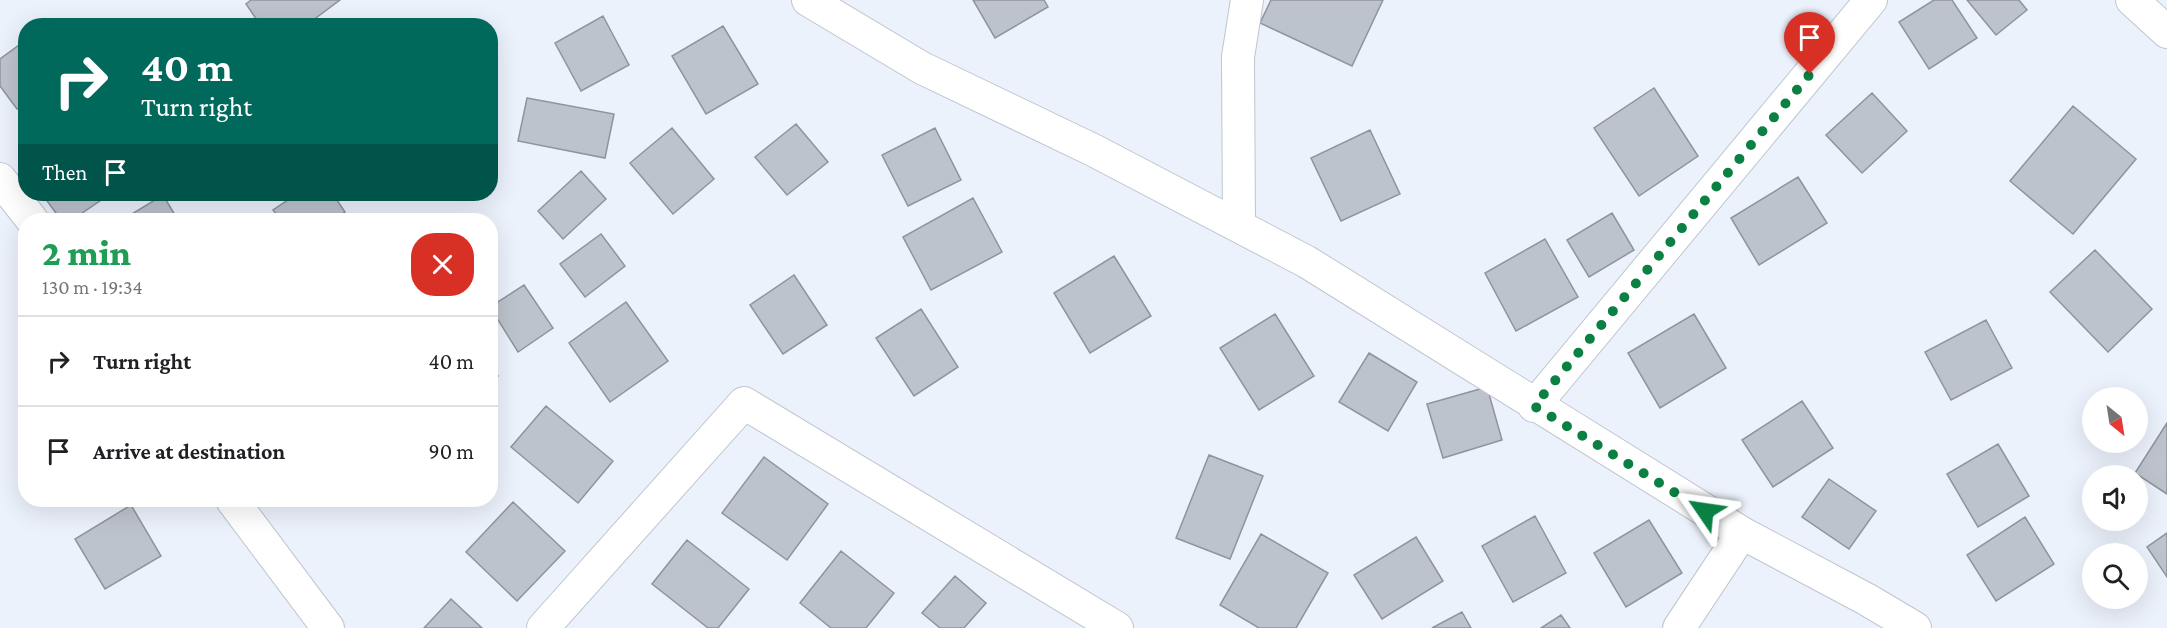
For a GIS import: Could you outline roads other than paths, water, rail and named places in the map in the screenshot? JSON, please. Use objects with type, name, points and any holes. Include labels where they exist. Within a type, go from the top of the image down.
[{"type":"street","points":[[808,0],[922,68],[1093,150],[1307,262],[1534,406],[1742,533],[1866,599],[1915,628]]},
{"type":"street","points":[[1239,226],[1238,57],[1247,0]]},
{"type":"street","points":[[1534,406],[1871,0]]},
{"type":"street","points":[[2132,0],[2167,32]]},
{"type":"street","points":[[0,179],[27,213]]},
{"type":"street","points":[[543,628],[744,404],[1117,628]]},
{"type":"street","points":[[237,507],[328,628]]},
{"type":"street","points":[[1679,628],[1742,533]]}]
